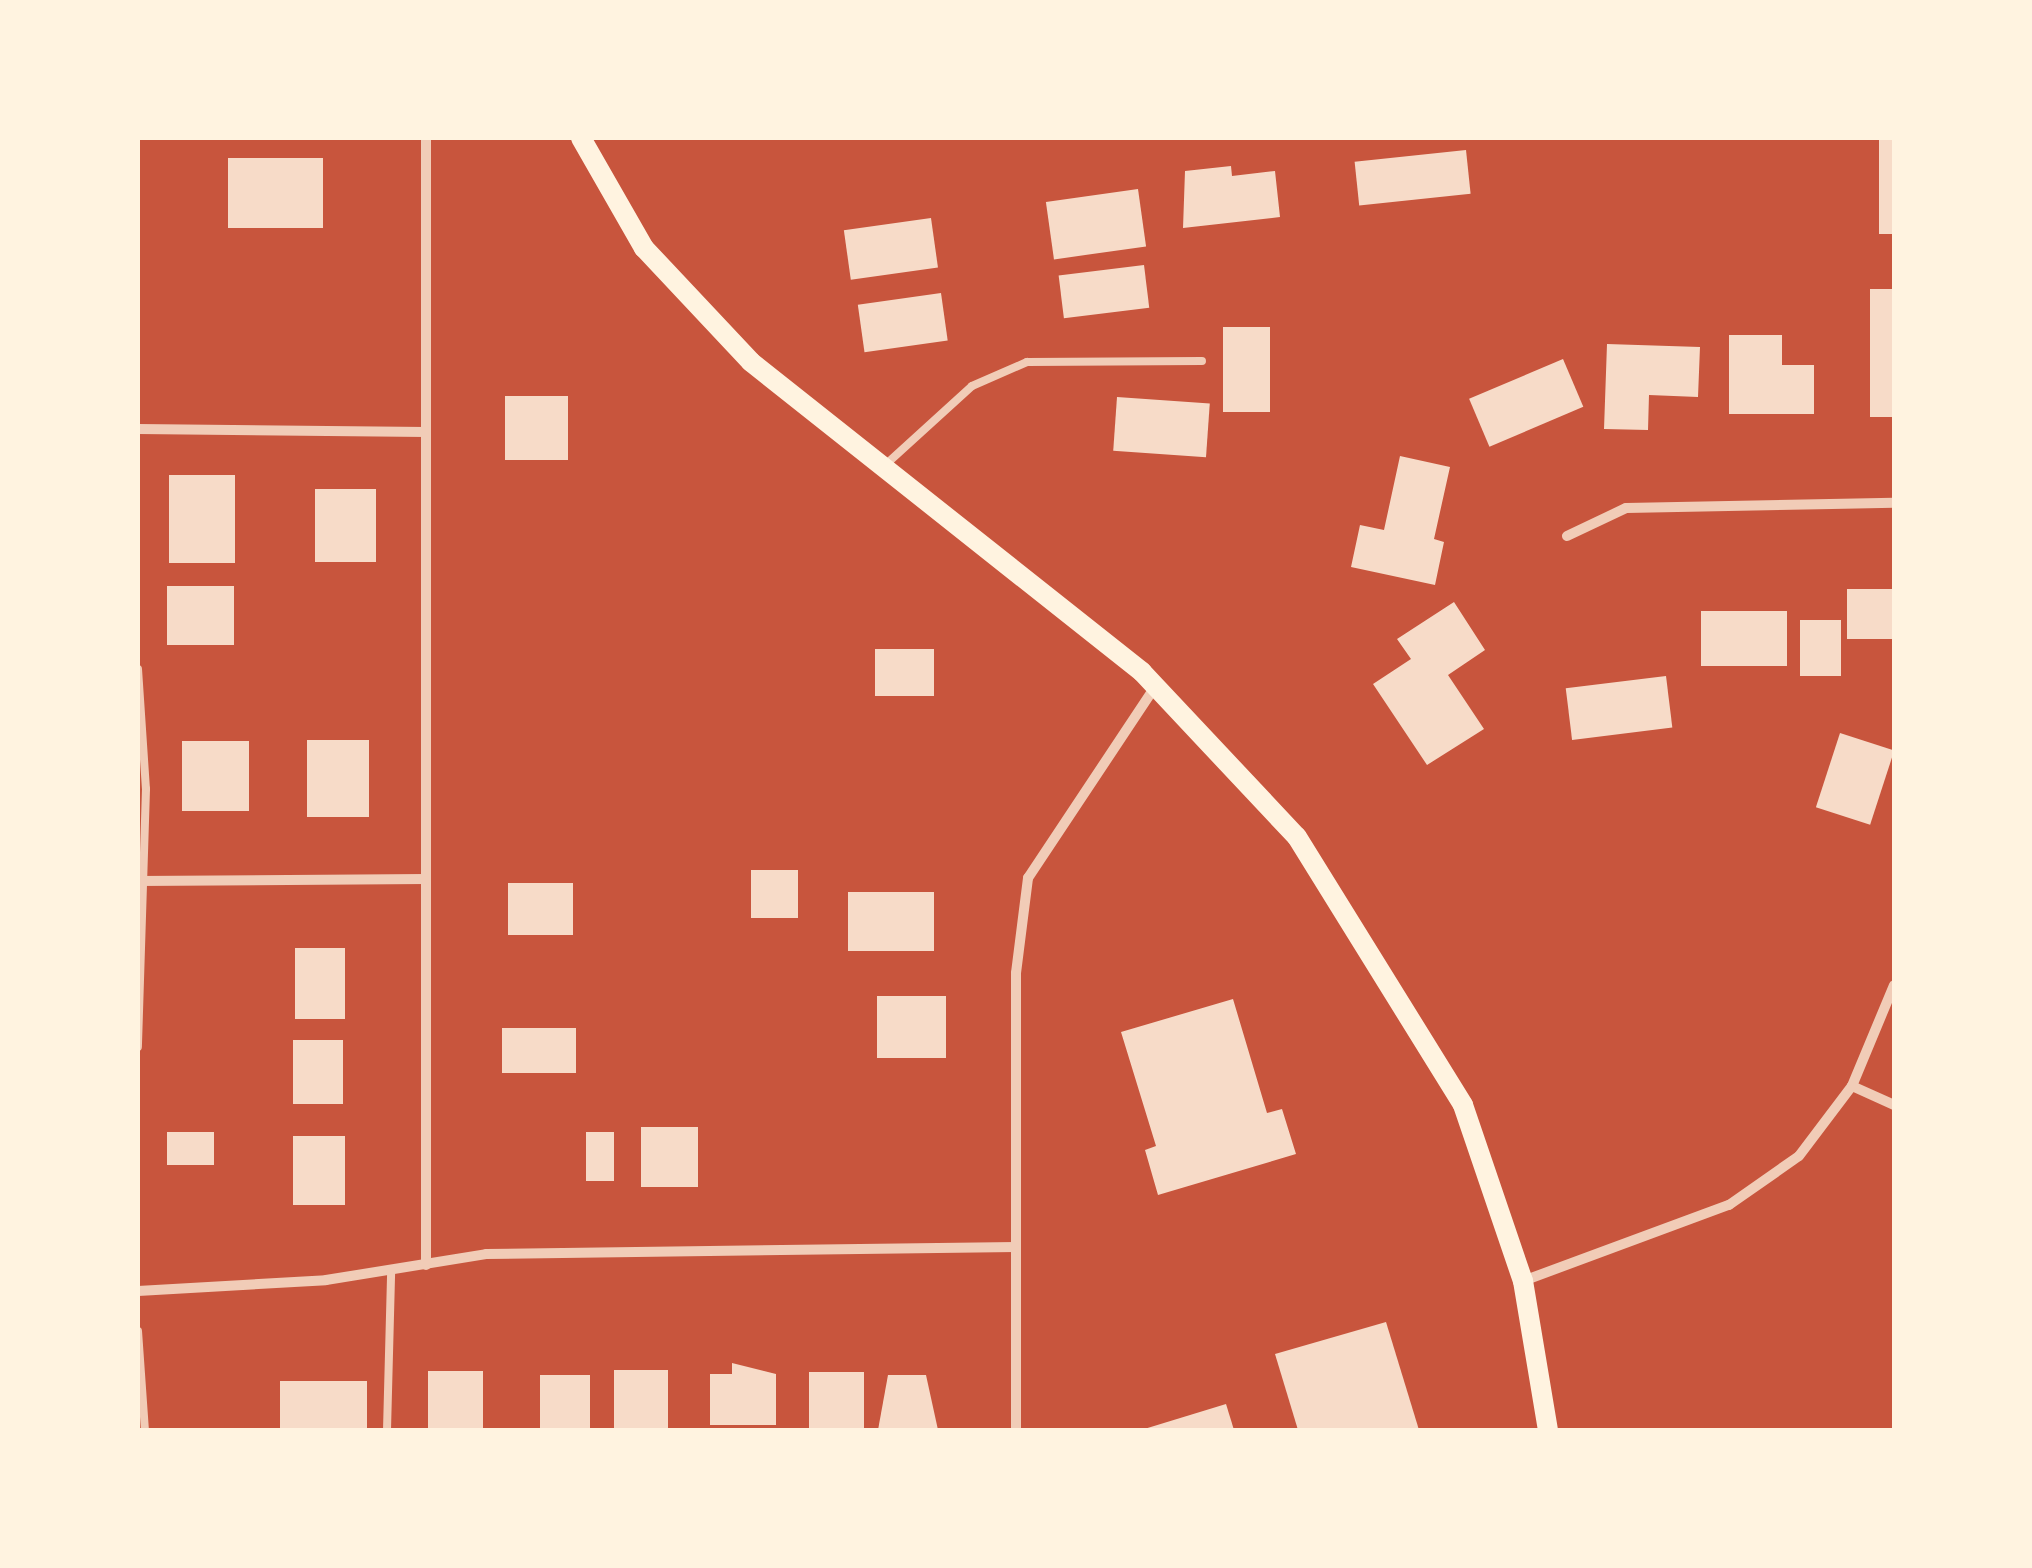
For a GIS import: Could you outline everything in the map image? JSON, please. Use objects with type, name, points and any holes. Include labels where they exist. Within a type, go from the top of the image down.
[{"type":"main road","points":[[581,138],[644,248],[802,410],[1155,687],[1297,837],[1396,986],[1463,1105],[1523,1280],[1548,1430]]},
{"type":"street","points":[[426,138],[426,1265]]},
{"type":"street","points":[[138,429],[426,432]]},
{"type":"street","points":[[1567,536],[1626,508],[1894,503]]},
{"type":"street","points":[[1016,1430],[1016,974],[1028,878],[1155,687]]},
{"type":"street","points":[[138,881],[426,880]]},
{"type":"street","points":[[1523,1280],[1729,1206],[1799,1156],[1852,1086],[1894,985]]},
{"type":"street","points":[[1852,1086],[1894,1105]]},
{"type":"street","points":[[138,1291],[629,1249],[1016,1247]]},
{"type":"lane","points":[[880,470],[972,386],[1027,362],[1202,361]]},
{"type":"lane","points":[[138,670],[146,790],[138,881],[138,1048]]},
{"type":"lane","points":[[388,1430],[391,1272]]},
{"type":"lane","points":[[138,1331],[145,1430]]},
{"type":"building","points":[[1879,138],[1894,138],[1894,234],[1879,234]]},
{"type":"building","points":[[1466,150],[1471,194],[1359,205],[1355,162]]},
{"type":"building","points":[[228,158],[323,158],[323,228],[228,228]]},
{"type":"building","points":[[1231,166],[1232,176],[1275,171],[1280,217],[1183,228],[1185,171]]},
{"type":"building","points":[[1138,189],[1146,246],[1054,259],[1046,202]]},
{"type":"building","points":[[931,218],[938,268],[851,280],[844,230]]},
{"type":"building","points":[[1144,265],[1149,308],[1064,318],[1059,275]]},
{"type":"building","points":[[1870,289],[1894,289],[1894,417],[1870,417]]},
{"type":"building","points":[[941,293],[948,341],[864,352],[858,305]]},
{"type":"building","points":[[1223,327],[1270,327],[1270,412],[1223,412]]},
{"type":"building","points":[[1729,335],[1782,335],[1782,365],[1814,365],[1814,414],[1729,414]]},
{"type":"building","points":[[1607,344],[1700,347],[1698,397],[1649,395],[1648,430],[1604,429]]},
{"type":"building","points":[[1563,359],[1583,407],[1489,447],[1469,399]]},
{"type":"building","points":[[505,396],[568,396],[568,460],[505,460]]},
{"type":"building","points":[[1117,397],[1210,403],[1206,457],[1113,451]]},
{"type":"building","points":[[1400,456],[1450,467],[1434,539],[1444,542],[1435,585],[1351,567],[1360,525],[1384,530]]},
{"type":"building","points":[[169,475],[235,475],[235,563],[169,563]]},
{"type":"building","points":[[315,489],[376,489],[376,562],[315,562]]},
{"type":"building","points":[[167,586],[234,586],[234,645],[167,645]]},
{"type":"building","points":[[1847,589],[1894,589],[1894,639],[1847,639]]},
{"type":"building","points":[[1454,602],[1485,650],[1448,675],[1484,729],[1427,765],[1373,684],[1411,659],[1397,639]]},
{"type":"building","points":[[1701,611],[1787,611],[1787,666],[1701,666]]},
{"type":"building","points":[[1800,620],[1841,620],[1841,676],[1800,676]]},
{"type":"building","points":[[875,649],[934,649],[934,696],[875,696]]},
{"type":"building","points":[[1666,676],[1672,728],[1572,740],[1566,688]]},
{"type":"building","points":[[1840,733],[1894,751],[1870,825],[1816,807]]},
{"type":"building","points":[[307,740],[369,740],[369,817],[307,817]]},
{"type":"building","points":[[182,741],[249,741],[249,811],[182,811]]},
{"type":"building","points":[[751,870],[798,870],[798,918],[751,918]]},
{"type":"building","points":[[508,883],[573,883],[573,935],[508,935]]},
{"type":"building","points":[[848,892],[934,892],[934,951],[848,951]]},
{"type":"building","points":[[295,948],[345,948],[345,1019],[295,1019]]},
{"type":"building","points":[[877,996],[946,996],[946,1058],[877,1058]]},
{"type":"building","points":[[1233,999],[1267,1113],[1282,1109],[1296,1154],[1158,1195],[1145,1150],[1156,1146],[1121,1032]]},
{"type":"building","points":[[502,1028],[576,1028],[576,1073],[502,1073]]},
{"type":"building","points":[[293,1040],[343,1040],[343,1104],[293,1104]]},
{"type":"building","points":[[641,1127],[698,1127],[698,1187],[641,1187]]},
{"type":"building","points":[[167,1132],[214,1132],[214,1165],[167,1165]]},
{"type":"building","points":[[586,1132],[614,1132],[614,1181],[586,1181]]},
{"type":"building","points":[[293,1136],[345,1136],[345,1205],[293,1205]]},
{"type":"building","points":[[1386,1322],[1419,1430],[1298,1430],[1275,1354]]},
{"type":"building","points":[[732,1363],[776,1374],[776,1425],[710,1425],[710,1374],[732,1374]]},
{"type":"building","points":[[614,1370],[668,1370],[668,1430],[614,1430]]},
{"type":"building","points":[[428,1371],[483,1371],[483,1430],[428,1430]]},
{"type":"building","points":[[809,1372],[864,1372],[864,1430],[809,1430]]},
{"type":"building","points":[[540,1375],[590,1375],[590,1430],[540,1430]]},
{"type":"building","points":[[888,1375],[926,1375],[938,1430],[878,1430]]},
{"type":"building","points":[[280,1381],[367,1381],[367,1430],[280,1430]]},
{"type":"building","points":[[1226,1404],[1234,1430],[1141,1430]]}]
